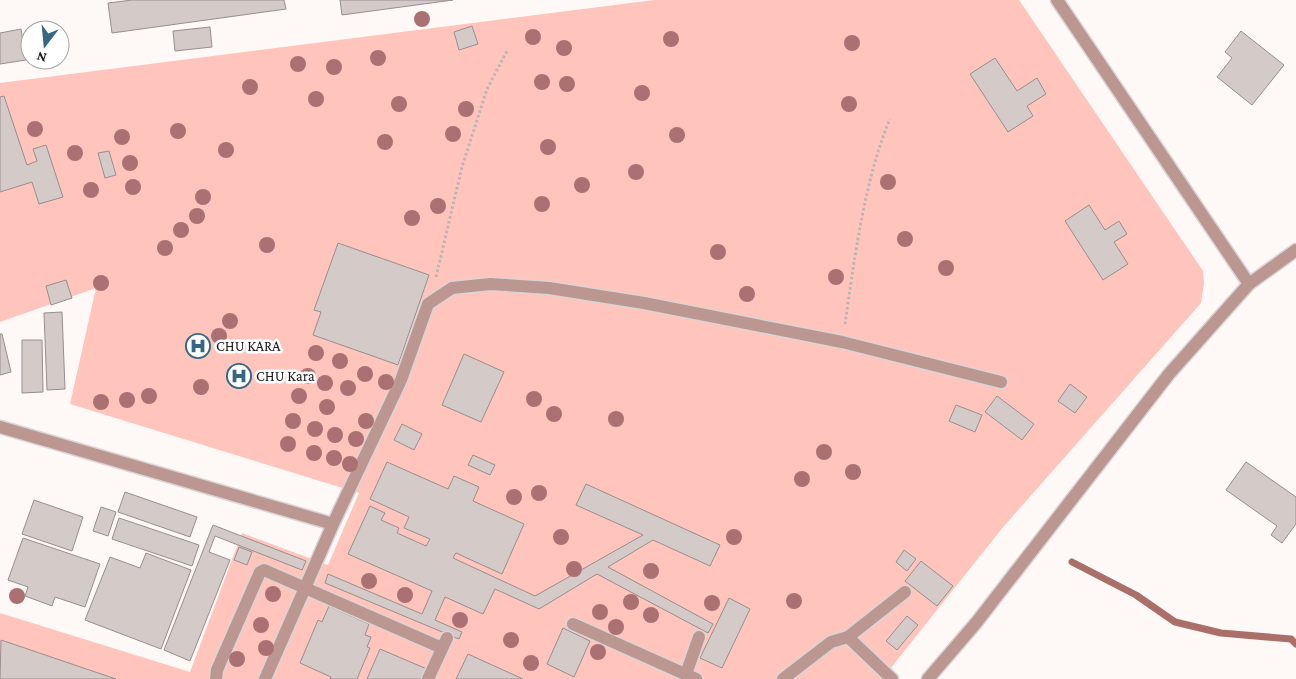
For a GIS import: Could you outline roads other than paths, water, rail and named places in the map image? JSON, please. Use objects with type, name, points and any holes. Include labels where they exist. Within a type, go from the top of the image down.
[{"type":"street","points":[[1057,0],[1249,284]]},
{"type":"street","points":[[928,679],[976,623],[1169,374],[1249,284],[1296,250]]},
{"type":"street","points":[[265,679],[333,524],[402,380],[428,304],[452,288],[490,284],[550,288],[644,303],[842,342],[1001,382]]},
{"type":"street","points":[[0,427],[333,524]]},
{"type":"street","points":[[216,679],[217,670],[260,572],[267,570],[445,643],[428,679]]},
{"type":"street","points":[[783,679],[831,642],[848,637],[906,592]]},
{"type":"street","points":[[573,624],[691,677],[699,637]]},
{"type":"street","points":[[848,637],[892,679]]},
{"type":"waterway","points":[[1072,562],[1136,595],[1175,622],[1221,633],[1291,639],[1296,644]]},
{"type":"place","name":"CHU KARA","points":[[198,346]]},
{"type":"place","name":"CHU Kara","points":[[239,376]]}]
